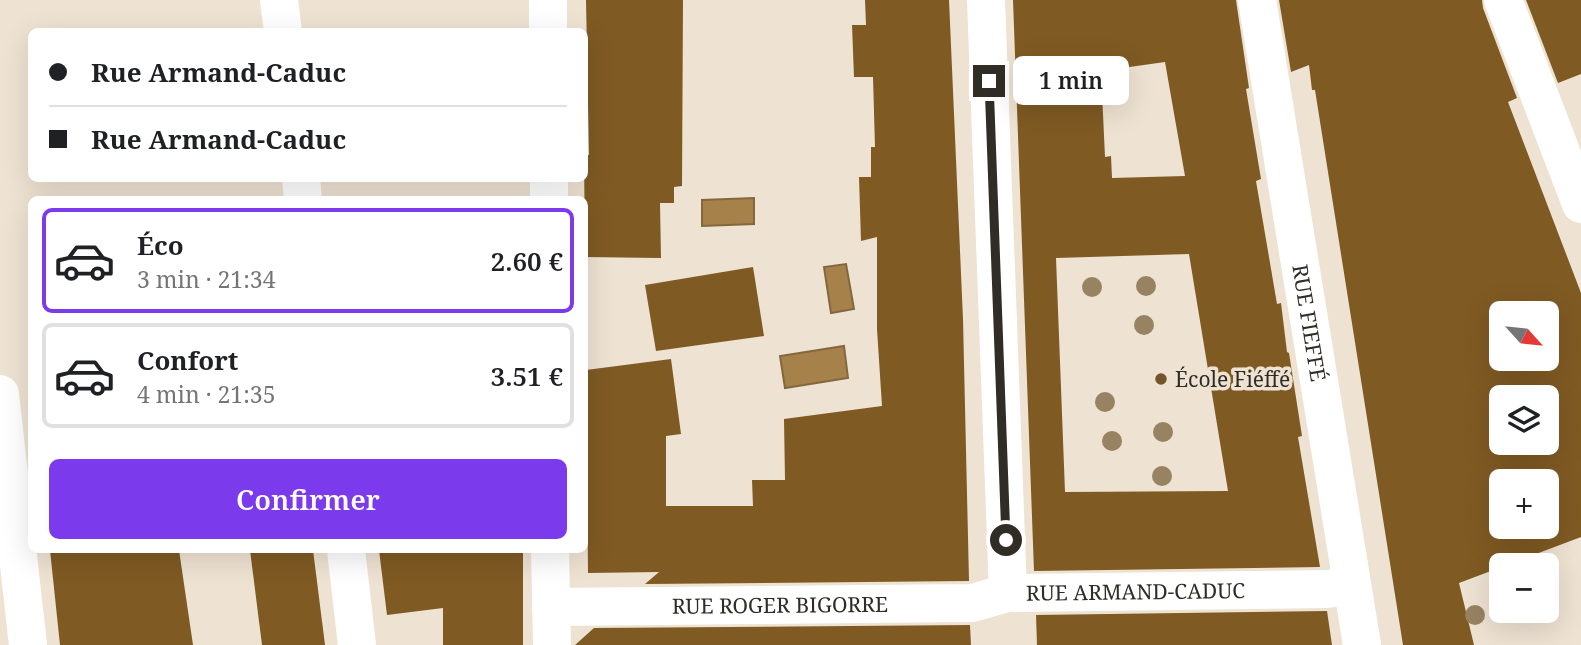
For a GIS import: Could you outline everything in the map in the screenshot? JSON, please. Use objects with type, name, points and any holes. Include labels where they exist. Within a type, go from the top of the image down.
[{"type":"street","points":[[279,0],[282,28]]},
{"type":"street","points":[[548,0],[548,28]]},
{"type":"street","name":"RUE ARMAND-CADUC","points":[[986,0],[1008,593],[1327,589],[1352,586]]},
{"type":"street","name":"RUE FIEFFÉ","points":[[1257,0],[1362,645]]},
{"type":"street","points":[[1503,0],[1581,204]]},
{"type":"street","points":[[0,394],[28,645]]},
{"type":"street","points":[[346,553],[357,645]]},
{"type":"street","points":[[550,553],[552,645]]},
{"type":"street","name":"RUE ROGER BIGORRE","points":[[551,607],[972,603],[1008,593]]},
{"type":"shaded area","points":[[754,198],[754,224],[702,226],[702,200]]},
{"type":"shaded area","points":[[846,264],[854,309],[831,313],[824,267]]},
{"type":"shaded area","points":[[844,346],[848,378],[785,388],[780,356]]},
{"type":"building","points":[[586,0],[683,0],[682,186],[674,187],[674,203],[660,203],[661,258],[588,257],[588,196],[584,196],[584,182],[588,182],[589,155]]},
{"type":"building","points":[[865,0],[949,0],[963,319],[969,581],[645,584],[659,572],[588,573],[588,370],[671,359],[681,434],[666,436],[666,506],[753,506],[752,480],[785,480],[784,419],[882,406],[877,329],[877,237],[861,241],[859,177],[871,177],[871,147],[875,147],[873,77],[854,77],[852,25],[866,25]]},
{"type":"building","name":"École Fiéffé","points":[[1013,0],[1236,0],[1249,88],[1246,89],[1261,179],[1256,181],[1277,304],[1281,303],[1302,436],[1298,437],[1320,567],[1034,571]],"holes":[[[1165,62],[1185,176],[1112,178],[1111,156],[1105,157],[1101,71]],[[1189,254],[1228,491],[1065,492],[1056,258]]]},
{"type":"building","points":[[1279,0],[1482,0],[1517,98],[1508,102],[1581,293],[1581,537],[1539,553],[1489,553],[1489,572],[1459,583],[1474,645],[1403,645],[1309,65],[1291,72]]},
{"type":"building","points":[[1526,0],[1581,0],[1581,74],[1558,83]]},
{"type":"building","points":[[753,267],[764,336],[656,351],[645,285]]},
{"type":"building","points":[[50,553],[179,553],[193,645],[60,645]]},
{"type":"building","points":[[250,553],[313,553],[325,645],[262,645]]},
{"type":"building","points":[[379,553],[523,553],[523,645],[443,645],[443,608],[387,615]]},
{"type":"building","points":[[1327,611],[1332,645],[1037,645],[1036,615]]},
{"type":"building","points":[[970,625],[971,645],[575,645],[594,628]]},
{"type":"place","name":"École Fiéffé","points":[[1161,379]]},
{"type":"route","points":[[989,81],[1006,540]]}]
